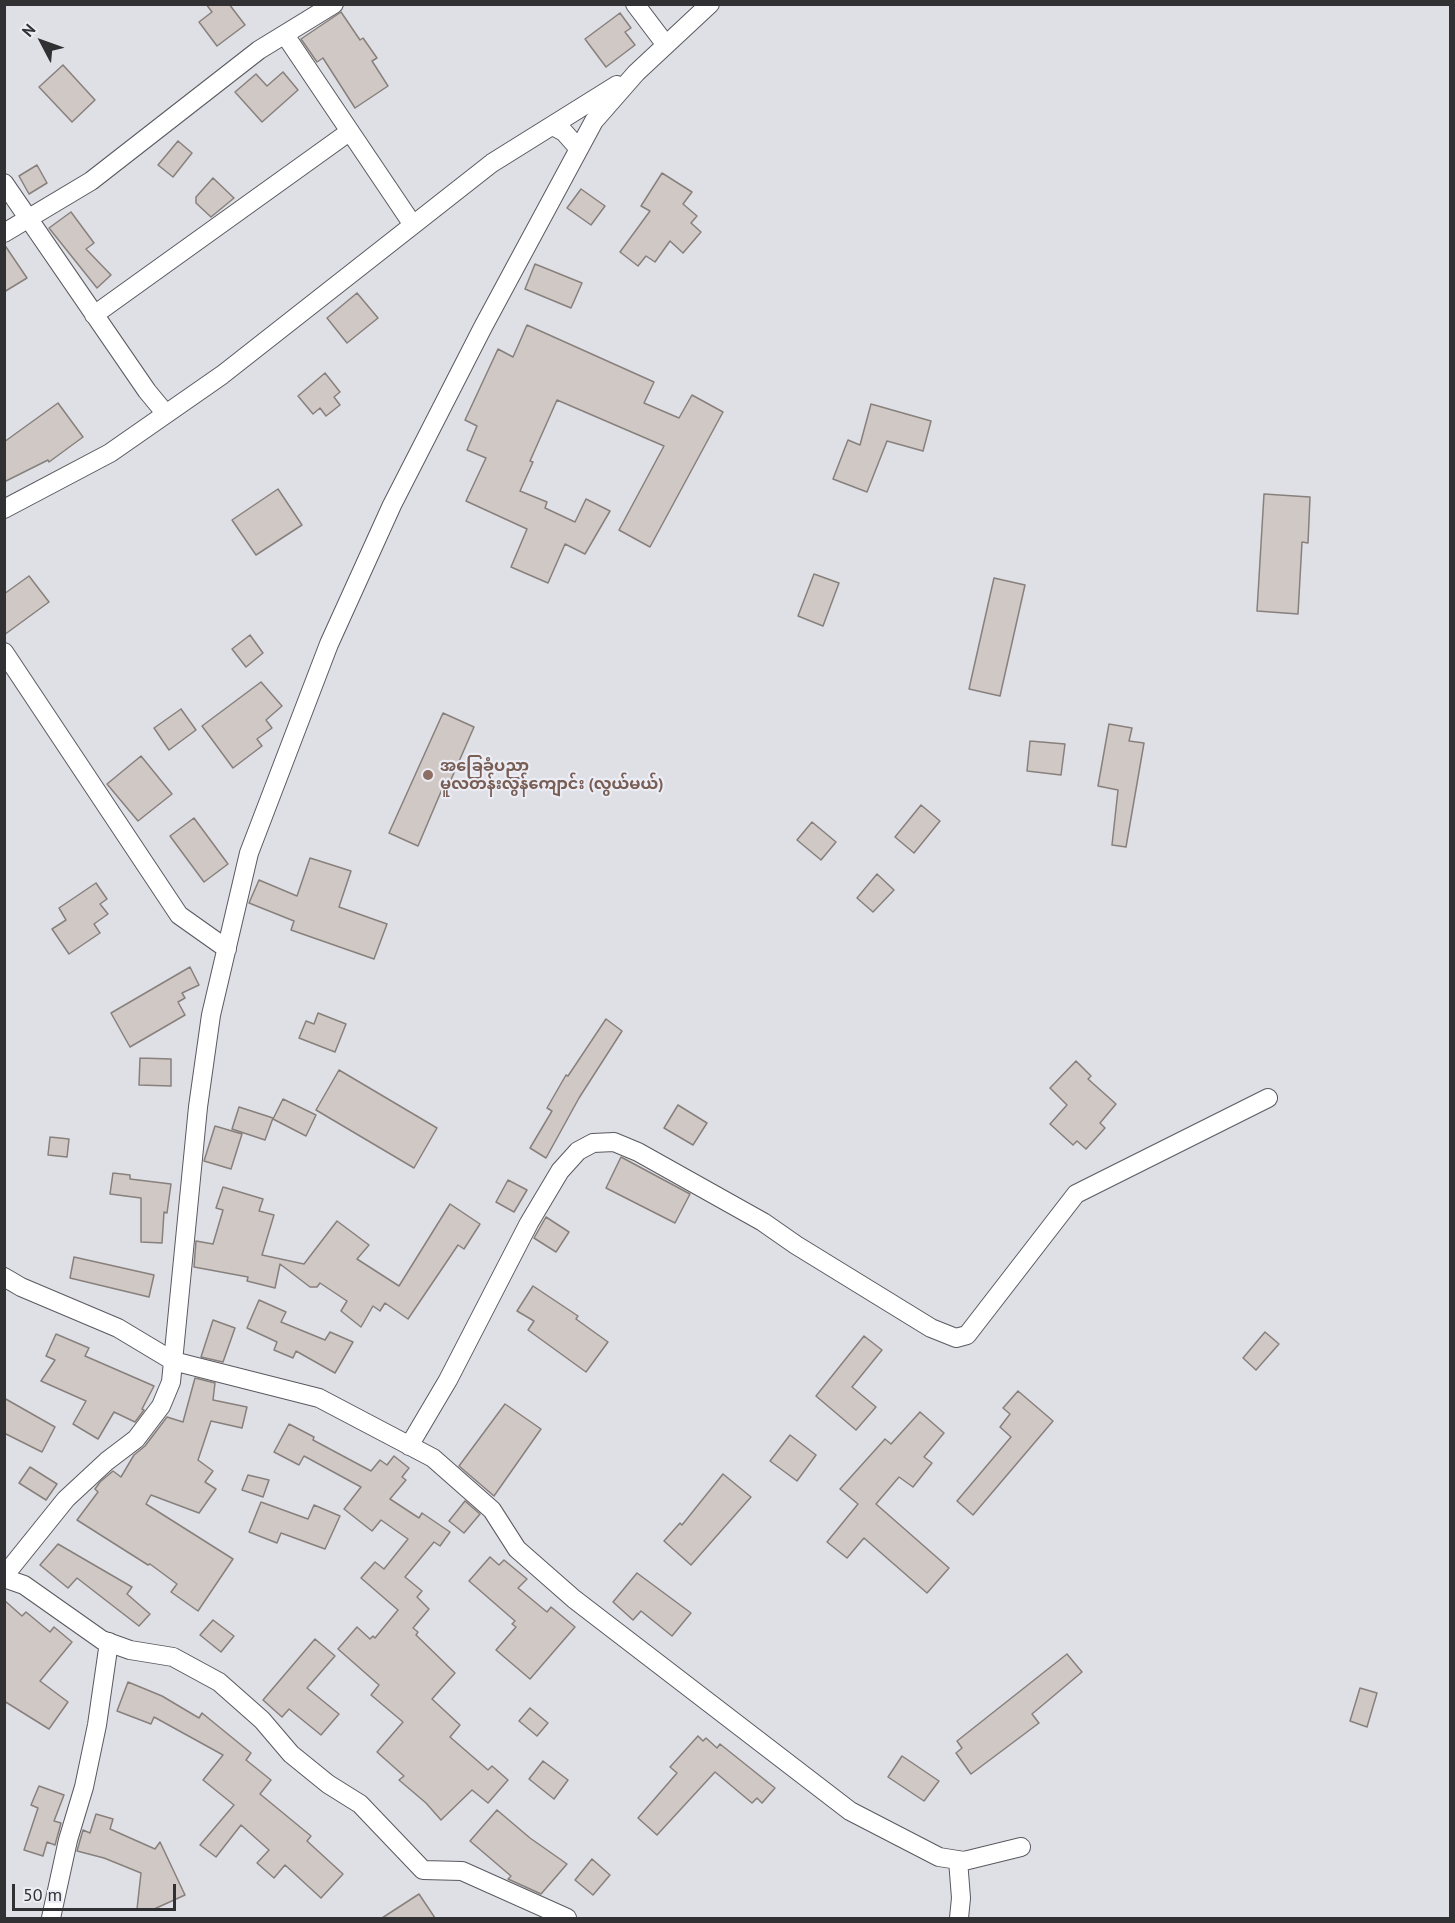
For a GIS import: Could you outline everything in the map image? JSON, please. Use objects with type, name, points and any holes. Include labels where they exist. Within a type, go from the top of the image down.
[{"type":"street","points":[[4,233],[91,182],[259,50],[334,4]]},
{"type":"street","points":[[635,4],[666,45]]},
{"type":"street","points":[[567,1918],[462,1871],[423,1870],[360,1804],[328,1784],[291,1754],[262,1720],[219,1682],[173,1657],[130,1650],[109,1642],[24,1585],[4,1577],[66,1499],[107,1461],[136,1439],[161,1406],[171,1382],[198,1107],[211,1015],[249,853],[329,644],[392,505],[488,317],[594,121],[636,73],[710,4]]},
{"type":"street","points":[[285,35],[348,132],[413,225]]},
{"type":"street","points":[[4,509],[110,453],[222,375],[492,163],[636,73]]},
{"type":"street","points":[[553,126],[564,132],[579,149]]},
{"type":"street","points":[[94,315],[348,132]]},
{"type":"street","points":[[4,183],[94,315],[166,414]]},
{"type":"street","points":[[4,652],[179,915],[226,949]]},
{"type":"street","points":[[409,1446],[448,1380],[529,1223],[560,1171],[578,1151],[593,1143],[614,1142],[638,1152],[763,1222],[796,1245],[931,1328],[956,1338],[967,1335],[1076,1194],[1268,1098]]},
{"type":"street","points":[[4,1277],[21,1287],[118,1328],[173,1361],[319,1398],[434,1458],[492,1510],[517,1549],[574,1599],[850,1811],[939,1857],[964,1861],[1022,1847]]},
{"type":"street","points":[[51,1918],[68,1840],[84,1787],[99,1715],[109,1642]]},
{"type":"street","points":[[958,1860],[961,1898],[959,1918]]},
{"type":"building","points":[[206,4],[229,4],[245,25],[217,46],[199,22],[212,12]]},
{"type":"building","points":[[341,12],[360,40],[363,38],[377,58],[372,61],[388,86],[355,108],[323,58],[317,62],[301,39]]},
{"type":"building","points":[[620,13],[631,28],[625,32],[635,45],[606,67],[585,39]]},
{"type":"building","points":[[63,65],[95,100],[72,122],[39,87]]},
{"type":"building","points":[[283,72],[298,90],[262,122],[235,92],[256,74],[267,86]]},
{"type":"building","points":[[178,141],[192,153],[173,177],[158,165]]},
{"type":"building","points":[[37,165],[47,183],[29,194],[19,176]]},
{"type":"building","points":[[662,173],[692,192],[683,204],[697,216],[691,223],[701,232],[683,253],[670,241],[655,262],[646,256],[638,266],[620,252],[650,211],[641,206]]},
{"type":"building","points":[[213,178],[234,198],[211,217],[196,203],[196,197]]},
{"type":"building","points":[[581,189],[605,206],[591,225],[567,208]]},
{"type":"building","points":[[71,212],[94,243],[86,249],[111,275],[97,288],[49,228]]},
{"type":"building","points":[[4,244],[27,278],[4,292]]},
{"type":"building","points":[[535,264],[582,283],[571,308],[525,289]]},
{"type":"building","points":[[357,293],[378,318],[347,343],[327,318]]},
{"type":"building","points":[[527,325],[654,382],[644,403],[679,418],[692,395],[723,412],[650,547],[619,530],[664,446],[557,400],[530,461],[533,462],[520,491],[547,502],[545,508],[575,522],[586,499],[610,511],[585,554],[565,544],[548,583],[511,567],[527,529],[466,501],[486,458],[467,450],[477,426],[465,420],[498,349],[513,357]]},
{"type":"building","points":[[325,373],[340,392],[334,397],[340,405],[326,416],[320,408],[313,414],[298,396]]},
{"type":"building","points":[[58,403],[83,437],[49,462],[48,460],[4,482],[4,442]]},
{"type":"building","points":[[871,404],[931,421],[923,451],[887,441],[867,492],[833,479],[848,440],[860,445]]},
{"type":"building","points":[[278,489],[302,525],[256,555],[232,520]]},
{"type":"building","points":[[1264,494],[1310,497],[1308,543],[1302,542],[1298,614],[1257,611]]},
{"type":"building","points":[[814,574],[839,583],[823,626],[798,616]]},
{"type":"building","points":[[29,576],[49,602],[4,635],[4,594]]},
{"type":"building","points":[[994,578],[1025,585],[1000,696],[969,689]]},
{"type":"building","points":[[250,635],[263,653],[246,667],[232,649]]},
{"type":"building","points":[[261,682],[282,706],[266,720],[272,728],[257,739],[262,746],[233,768],[202,726]]},
{"type":"building","points":[[181,709],[196,730],[169,750],[154,728]]},
{"type":"building","points":[[443,713],[474,727],[450,782],[446,780],[418,846],[389,833]]},
{"type":"building","points":[[1109,724],[1132,728],[1129,741],[1144,743],[1126,847],[1112,845],[1118,790],[1098,786]]},
{"type":"building","points":[[1030,741],[1065,744],[1061,775],[1027,771]]},
{"type":"building","points":[[141,756],[172,794],[138,821],[107,784]]},
{"type":"building","points":[[921,805],[940,821],[914,853],[895,837]]},
{"type":"building","points":[[194,818],[228,864],[204,882],[170,836]]},
{"type":"building","points":[[812,822],[836,842],[821,860],[797,840]]},
{"type":"building","points":[[310,858],[351,871],[339,907],[387,924],[374,959],[291,930],[294,921],[249,903],[259,880],[297,896]]},
{"type":"building","points":[[877,874],[894,890],[873,912],[857,898]]},
{"type":"building","points":[[96,883],[107,899],[100,904],[108,914],[94,924],[100,933],[69,954],[52,929],[66,920],[59,908]]},
{"type":"building","points":[[190,967],[199,985],[182,993],[185,998],[178,1002],[185,1015],[130,1047],[111,1013]]},
{"type":"building","points":[[318,1013],[346,1024],[335,1052],[299,1038],[306,1021],[314,1024]]},
{"type":"building","points":[[606,1019],[622,1031],[579,1098],[546,1158],[530,1148],[552,1111],[547,1108],[566,1075],[568,1076]]},
{"type":"building","points":[[140,1058],[171,1059],[171,1086],[139,1085]]},
{"type":"building","points":[[1076,1061],[1091,1076],[1088,1079],[1116,1104],[1100,1123],[1105,1128],[1086,1149],[1077,1141],[1073,1145],[1050,1124],[1067,1105],[1050,1088]]},
{"type":"building","points":[[339,1070],[437,1128],[414,1168],[316,1110]]},
{"type":"building","points":[[283,1099],[316,1115],[306,1136],[273,1119]]},
{"type":"building","points":[[678,1105],[707,1123],[693,1145],[664,1128]]},
{"type":"building","points":[[239,1107],[273,1118],[265,1140],[232,1129]]},
{"type":"building","points":[[215,1126],[242,1134],[231,1169],[204,1161]]},
{"type":"building","points":[[50,1137],[69,1139],[67,1157],[48,1155]]},
{"type":"building","points":[[621,1157],[690,1194],[675,1223],[606,1188]]},
{"type":"building","points":[[113,1173],[130,1175],[130,1179],[171,1184],[167,1213],[164,1212],[162,1243],[141,1242],[141,1198],[110,1194]]},
{"type":"building","points":[[508,1180],[527,1190],[514,1212],[496,1202]]},
{"type":"building","points":[[223,1187],[263,1199],[259,1211],[274,1215],[262,1255],[304,1264],[337,1221],[369,1245],[357,1259],[399,1286],[450,1204],[480,1224],[464,1249],[458,1245],[408,1319],[385,1303],[380,1311],[373,1306],[361,1327],[341,1311],[347,1301],[320,1283],[317,1287],[310,1287],[280,1264],[275,1288],[247,1281],[248,1277],[194,1267],[196,1241],[213,1244],[223,1210],[216,1208]]},
{"type":"building","points":[[546,1217],[569,1232],[556,1252],[534,1238]]},
{"type":"building","points":[[74,1257],[154,1275],[149,1297],[70,1278]]},
{"type":"building","points":[[533,1286],[578,1316],[576,1319],[608,1342],[586,1372],[528,1330],[534,1321],[517,1311]]},
{"type":"building","points":[[259,1300],[286,1312],[281,1322],[325,1340],[330,1332],[353,1342],[335,1373],[296,1351],[293,1358],[274,1350],[277,1342],[247,1328]]},
{"type":"building","points":[[213,1320],[235,1328],[223,1362],[201,1357]]},
{"type":"building","points":[[1265,1332],[1279,1344],[1256,1370],[1243,1358]]},
{"type":"building","points":[[56,1334],[89,1348],[85,1356],[154,1386],[142,1409],[144,1410],[135,1422],[114,1412],[98,1439],[73,1424],[86,1401],[41,1381],[55,1360],[46,1356]]},
{"type":"building","points":[[864,1336],[882,1350],[852,1387],[876,1407],[856,1430],[816,1396]]},
{"type":"building","points":[[195,1378],[215,1383],[213,1400],[247,1407],[242,1428],[211,1421],[198,1460],[213,1471],[205,1482],[216,1489],[199,1513],[151,1495],[146,1504],[233,1559],[198,1611],[171,1592],[177,1584],[150,1564],[148,1565],[77,1520],[98,1492],[95,1489],[100,1482],[113,1471],[121,1477],[134,1455],[145,1446],[167,1417],[183,1422]]},
{"type":"building","points":[[1018,1391],[1053,1421],[973,1515],[957,1501],[1011,1437],[1000,1427],[1010,1414],[1003,1408]]},
{"type":"building","points":[[4,1398],[55,1427],[42,1452],[4,1433]]},
{"type":"building","points":[[505,1404],[541,1429],[494,1496],[459,1466]]},
{"type":"building","points":[[920,1412],[944,1433],[924,1457],[932,1463],[913,1487],[899,1477],[876,1504],[949,1568],[927,1593],[864,1538],[847,1558],[827,1542],[858,1504],[840,1489],[885,1439],[891,1444]]},
{"type":"building","points":[[289,1424],[314,1437],[313,1440],[371,1471],[380,1460],[387,1465],[394,1456],[409,1468],[402,1477],[406,1480],[390,1499],[419,1518],[422,1513],[450,1532],[440,1546],[434,1542],[405,1577],[422,1591],[417,1597],[429,1609],[413,1628],[418,1632],[416,1635],[455,1673],[432,1699],[460,1725],[450,1737],[488,1770],[492,1766],[508,1780],[488,1803],[472,1790],[441,1820],[426,1803],[399,1780],[404,1776],[377,1752],[403,1722],[371,1695],[379,1685],[338,1649],[357,1627],[370,1639],[373,1636],[375,1638],[398,1610],[361,1578],[375,1562],[384,1569],[408,1539],[381,1520],[372,1531],[344,1509],[361,1487],[304,1456],[299,1465],[274,1452]]},
{"type":"building","points":[[790,1435],[816,1455],[797,1481],[770,1461]]},
{"type":"building","points":[[30,1467],[57,1484],[46,1500],[19,1483]]},
{"type":"building","points":[[723,1474],[751,1497],[691,1565],[664,1541],[680,1523],[682,1525]]},
{"type":"building","points":[[248,1475],[269,1480],[263,1497],[242,1490]]},
{"type":"building","points":[[465,1501],[480,1514],[464,1533],[449,1521]]},
{"type":"building","points":[[261,1502],[308,1519],[314,1505],[340,1516],[325,1549],[281,1533],[277,1543],[249,1532]]},
{"type":"building","points":[[58,1544],[132,1587],[127,1594],[150,1614],[139,1626],[77,1578],[68,1588],[40,1565]]},
{"type":"building","points":[[490,1557],[499,1565],[504,1560],[527,1579],[518,1588],[547,1612],[551,1607],[575,1627],[530,1679],[496,1650],[516,1627],[512,1624],[515,1621],[469,1581]]},
{"type":"building","points":[[637,1573],[691,1613],[672,1636],[641,1611],[633,1620],[613,1602]]},
{"type":"building","points":[[4,1600],[22,1616],[26,1612],[50,1632],[54,1627],[72,1642],[40,1681],[68,1702],[49,1729],[4,1701]]},
{"type":"building","points":[[213,1620],[234,1636],[221,1652],[200,1635]]},
{"type":"building","points":[[315,1639],[335,1656],[307,1688],[339,1714],[321,1735],[289,1709],[282,1717],[263,1700]]},
{"type":"building","points":[[1067,1654],[1082,1672],[1032,1714],[1039,1723],[971,1774],[956,1753],[962,1748],[957,1741]]},
{"type":"building","points":[[128,1682],[162,1696],[199,1718],[202,1713],[251,1753],[246,1760],[271,1780],[260,1794],[311,1836],[307,1841],[343,1874],[321,1898],[285,1865],[274,1878],[257,1863],[269,1850],[241,1825],[216,1857],[200,1845],[234,1805],[203,1780],[223,1755],[154,1717],[151,1724],[117,1711]]},
{"type":"building","points":[[1360,1688],[1377,1693],[1367,1727],[1350,1721]]},
{"type":"building","points":[[530,1708],[548,1723],[537,1736],[519,1721]]},
{"type":"building","points":[[698,1736],[703,1741],[706,1738],[717,1748],[720,1744],[775,1788],[762,1803],[757,1798],[752,1803],[715,1772],[657,1835],[638,1818],[677,1773],[670,1767]]},
{"type":"building","points":[[902,1756],[939,1781],[924,1801],[888,1777]]},
{"type":"building","points":[[543,1761],[568,1780],[554,1799],[529,1779]]},
{"type":"building","points":[[39,1786],[64,1795],[54,1821],[61,1823],[55,1845],[47,1842],[43,1856],[24,1850],[38,1808],[31,1805]]},
{"type":"building","points":[[497,1810],[530,1838],[567,1864],[541,1894],[508,1879],[511,1876],[470,1841]]},
{"type":"building","points":[[96,1814],[113,1819],[110,1829],[155,1849],[160,1842],[185,1895],[152,1910],[137,1909],[141,1873],[104,1858],[77,1851],[83,1830],[90,1833]]},
{"type":"building","points":[[592,1859],[610,1875],[593,1895],[575,1880]]},
{"type":"building","points":[[419,1894],[435,1918],[382,1918]]},
{"type":"place","name":"အခြေခံပညာ မူလတန်းလွန်ကျောင်း (လွယ်မယ်)","points":[[428,775]]}]
